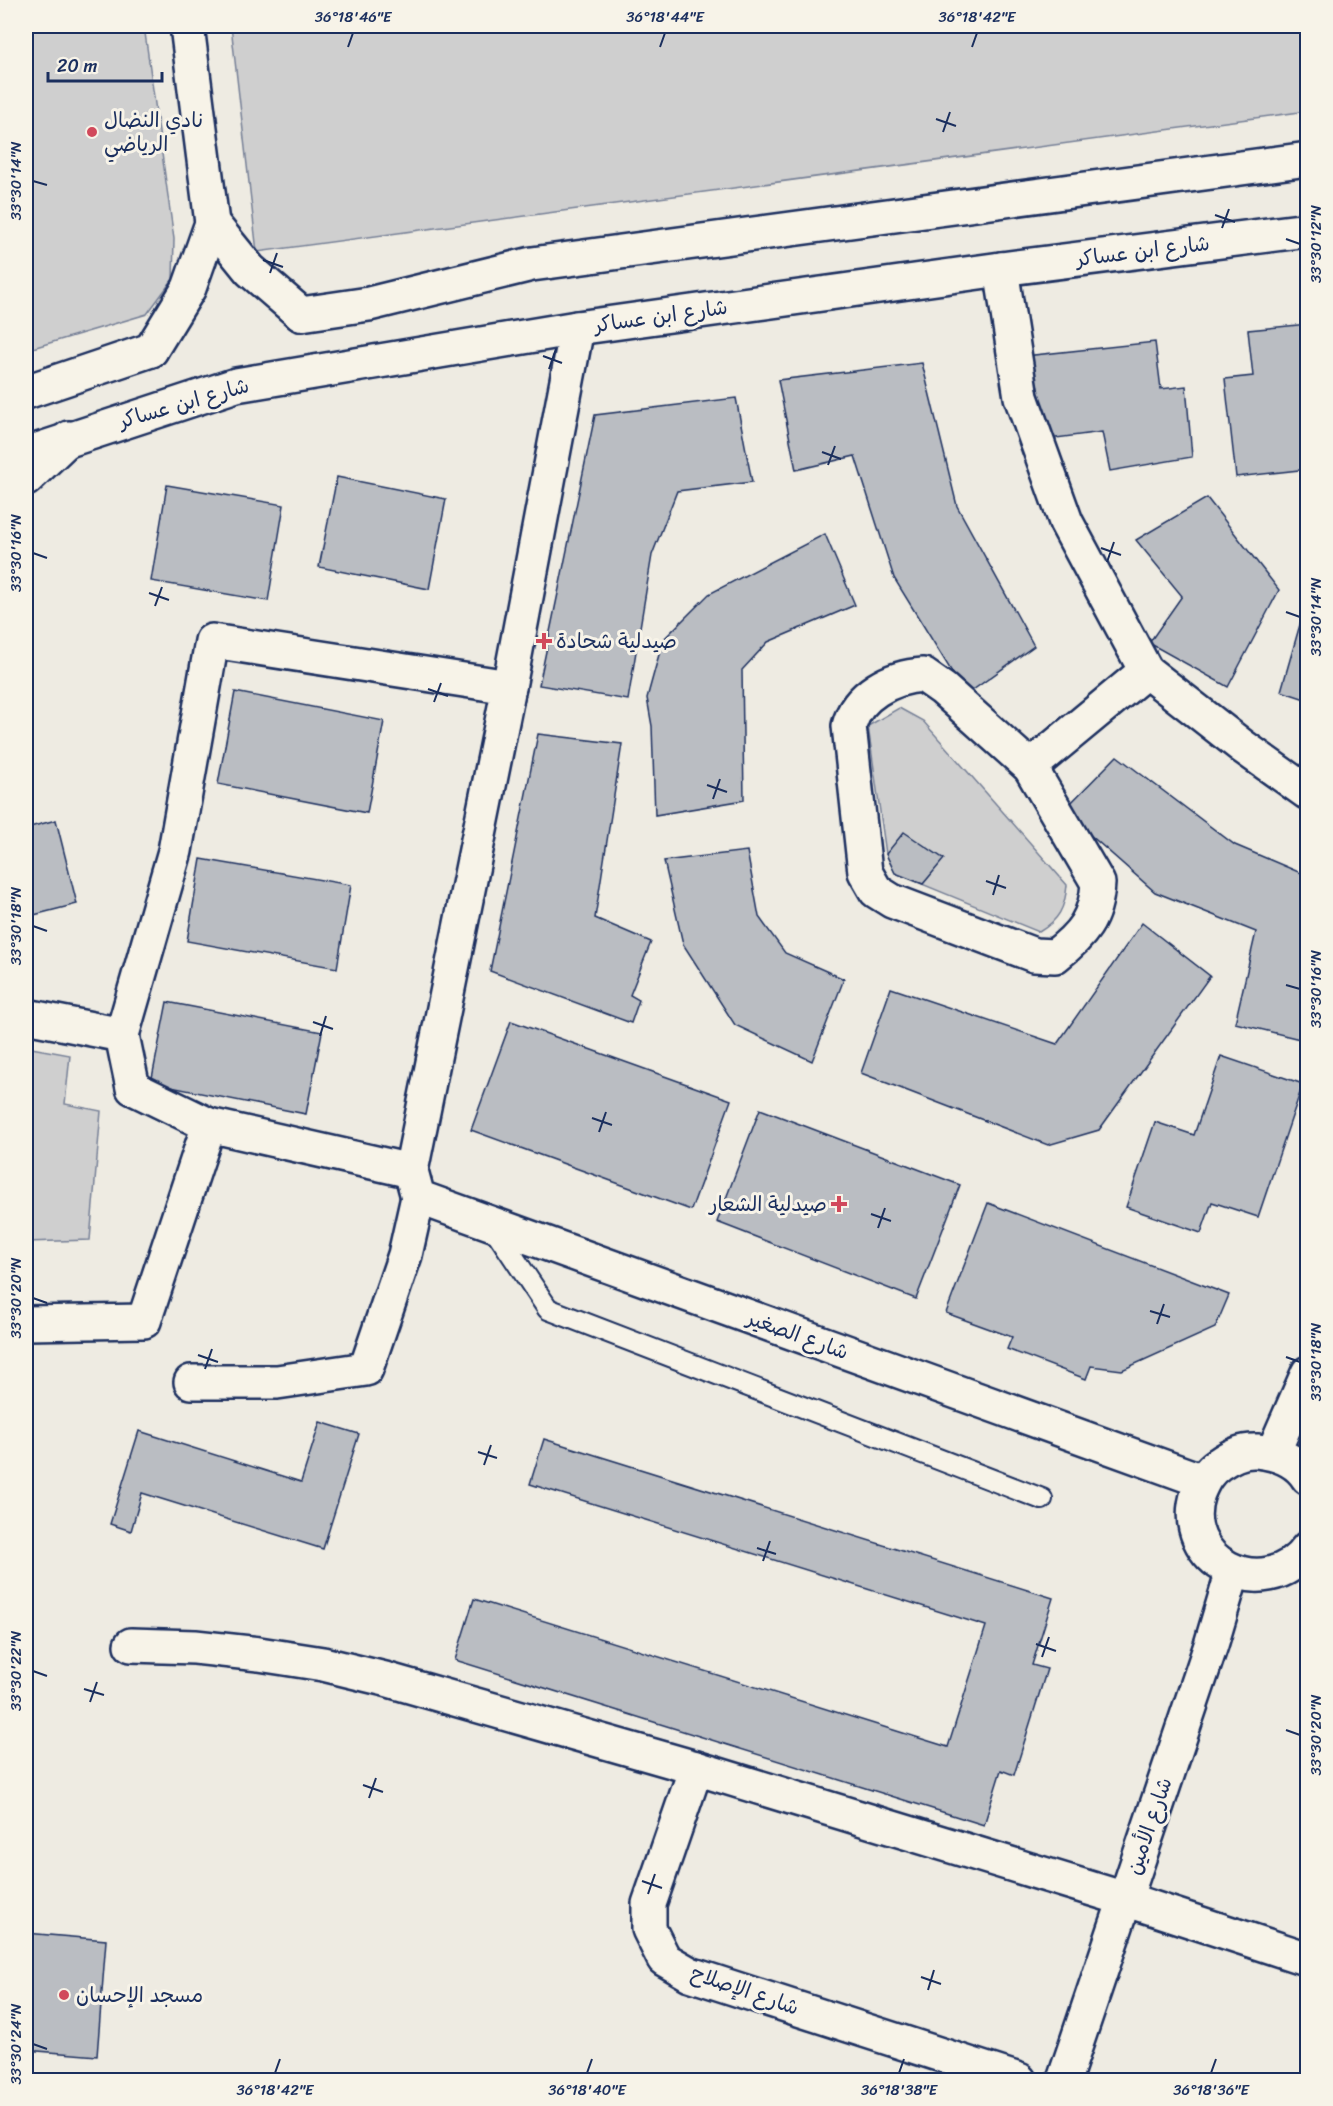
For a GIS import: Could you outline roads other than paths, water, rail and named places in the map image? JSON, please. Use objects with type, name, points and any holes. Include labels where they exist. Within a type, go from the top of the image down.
[{"type":"street","points":[[26,392],[151,350],[189,288],[212,223],[187,26]]},
{"type":"street","points":[[212,223],[250,270],[301,314],[369,304],[532,264],[1308,159]]},
{"type":"street","name":"شارع ابن عساكر","points":[[26,454],[69,438],[237,385],[577,328],[1001,268],[1308,230]]},
{"type":"street","points":[[1001,268],[1021,397],[1066,522],[1146,671],[1242,746],[1308,793]]},
{"type":"street","points":[[191,1382],[277,1382],[366,1369],[405,1254],[414,1184],[577,328]]},
{"type":"street","points":[[26,479],[69,438]]},
{"type":"street","points":[[26,1016],[122,1035],[175,851],[212,641],[509,687]]},
{"type":"street","points":[[1030,767],[1146,671]]},
{"type":"street","points":[[922,675],[943,689],[1030,767],[1098,883],[1097,903],[1091,918],[1068,945],[1054,956],[1034,955],[892,901],[876,891],[865,872],[849,726],[853,711],[867,696],[904,676],[922,675]]},
{"type":"street","name":"شارع الصغير","points":[[122,1035],[133,1088],[209,1125],[414,1184],[490,1224],[1203,1481]]},
{"type":"street","points":[[26,1323],[144,1322],[209,1125]]},
{"type":"street","points":[[1273,1453],[1308,1373]]},
{"type":"street","points":[[1308,1478],[1290,1461],[1273,1453],[1251,1451],[1230,1456],[1213,1468],[1203,1481],[1194,1505],[1195,1526],[1202,1545],[1216,1560],[1233,1571],[1256,1576],[1278,1572],[1301,1557],[1308,1548]]},
{"type":"street","name":"شارع الأمين","points":[[1064,2080],[1211,1645],[1233,1571]]},
{"type":"street","points":[[131,1645],[195,1647],[322,1664],[385,1679],[696,1768],[1125,1899],[1308,1959]]},
{"type":"street","name":"شارع الإصلاح","points":[[696,1768],[648,1904],[649,1929],[664,1959],[690,1974],[1019,2080]]},
{"type":"lane","points":[[490,1224],[548,1308],[1042,1499]]},
{"type":"place","name":"نادي النضال الرياضي","points":[[92,132]]},
{"type":"place","name":"صيدلية شحادة","points":[[544,641]]},
{"type":"place","name":"صيدلية الشعار","points":[[839,1204]]},
{"type":"place","name":"مسجد الإحسان","points":[[64,1995]]}]
